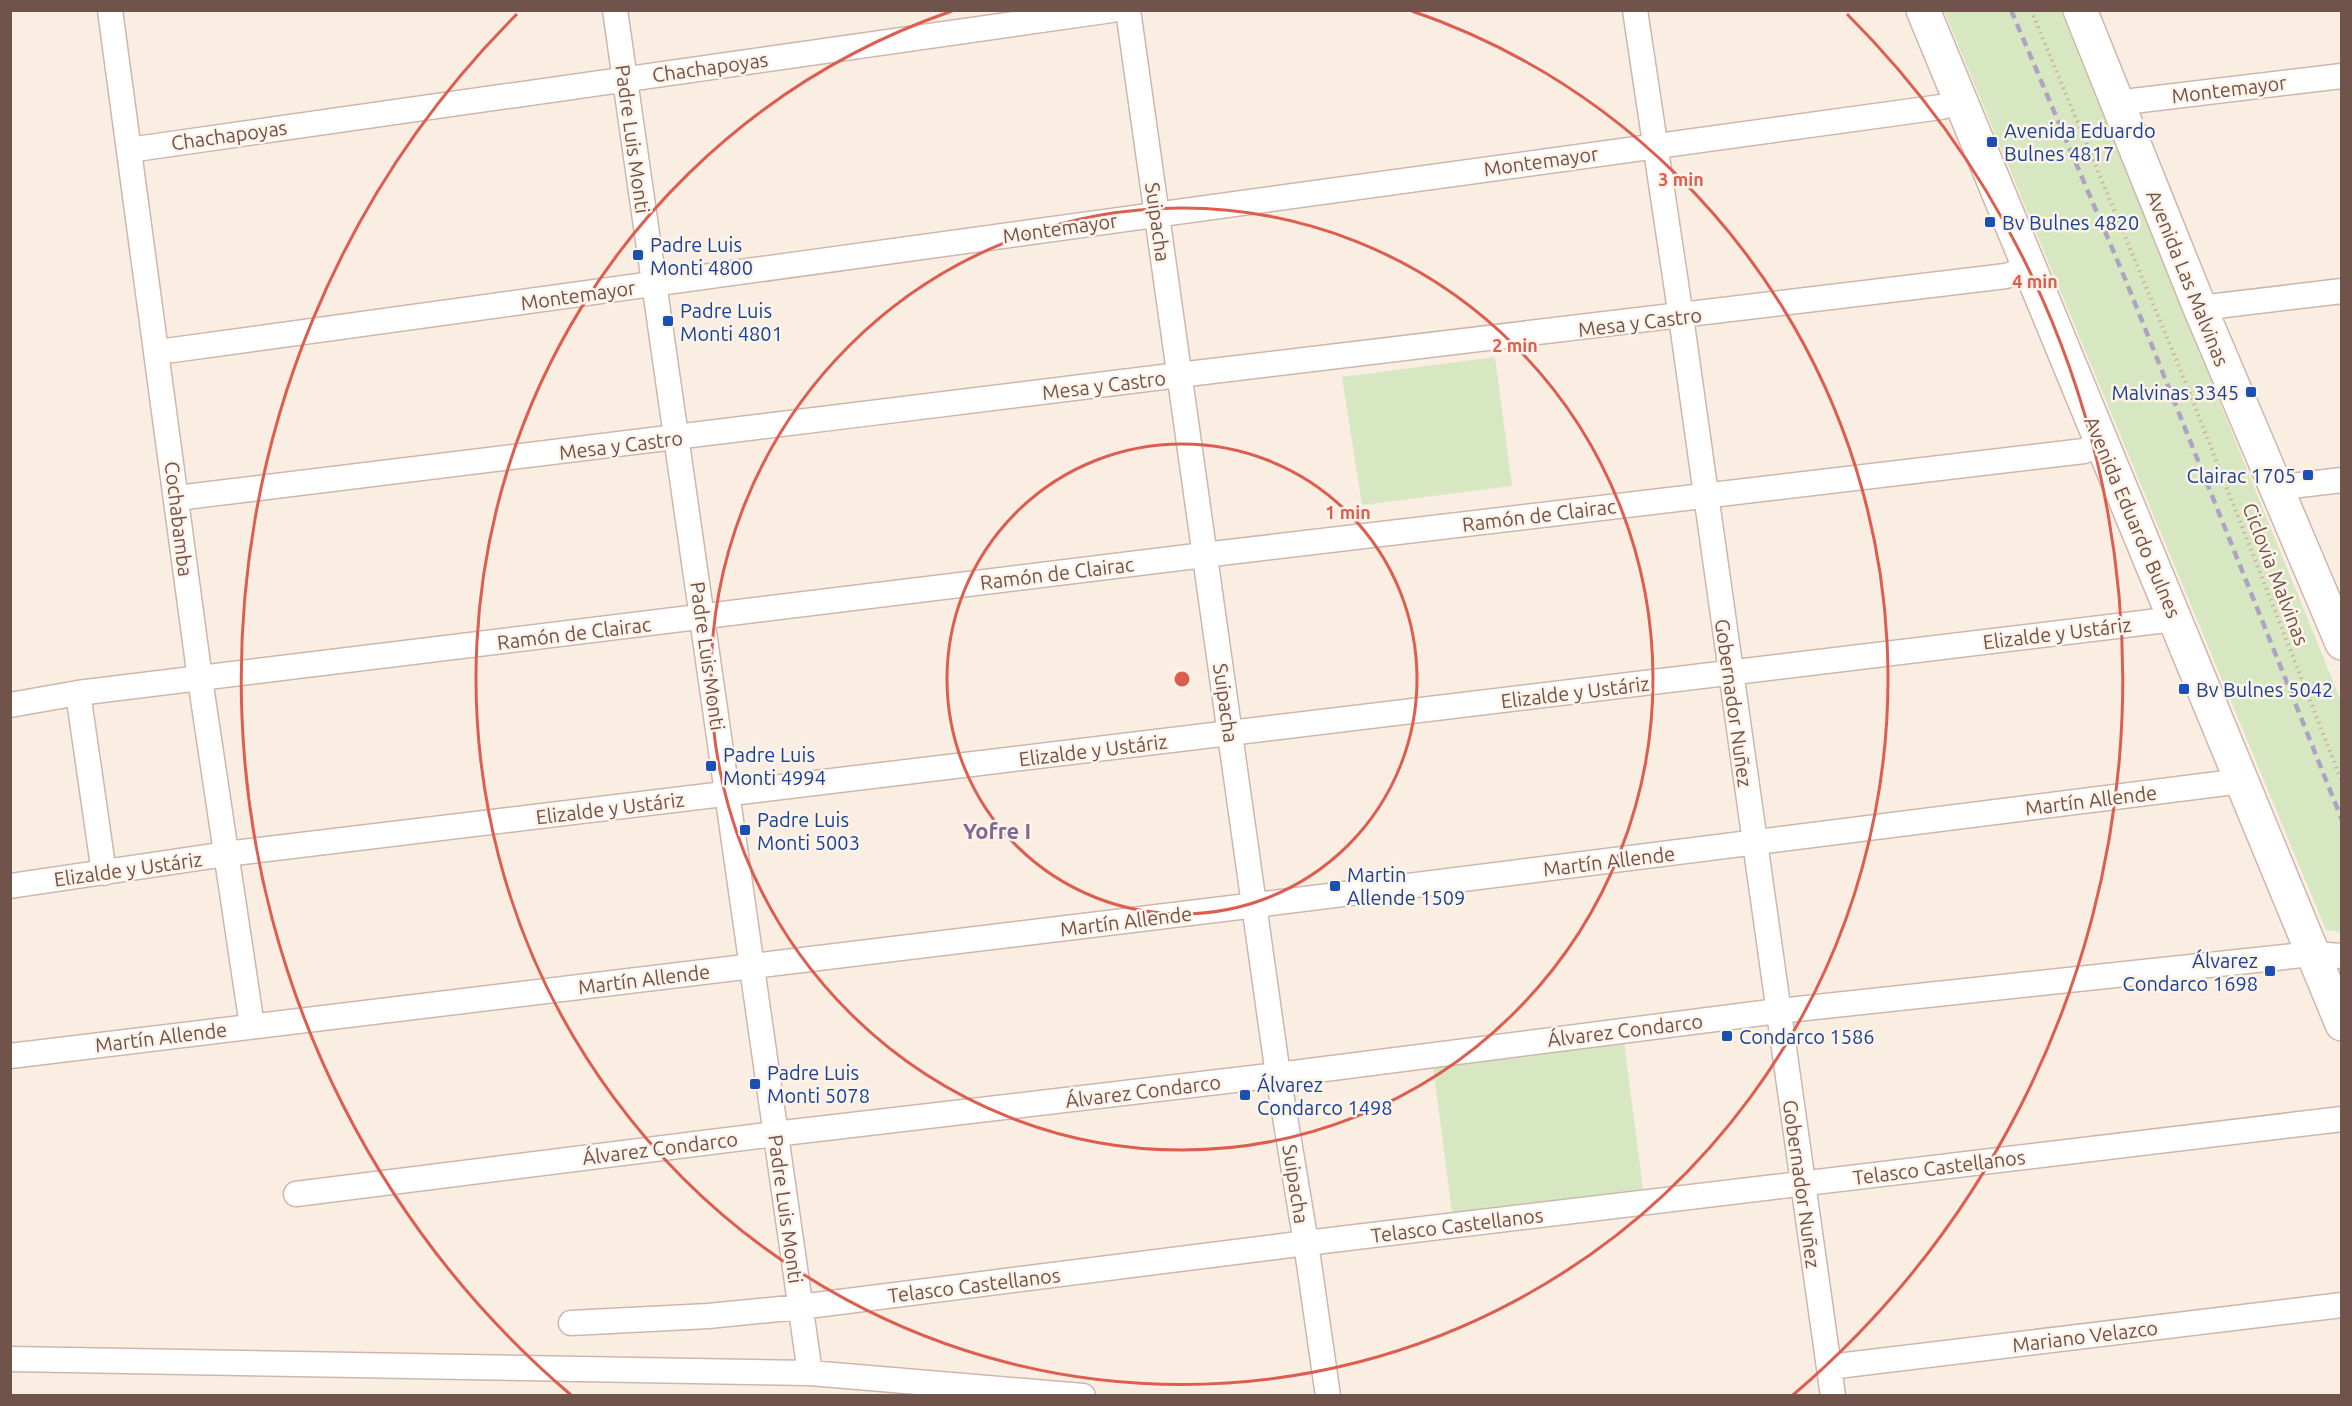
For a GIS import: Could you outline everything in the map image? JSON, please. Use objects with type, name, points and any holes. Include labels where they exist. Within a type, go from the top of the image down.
[{"type":"main road","name":"Avenida Eduardo Bulnes","points":[[1923,10],[2241,777],[2327,955],[2342,1024]]},
{"type":"main road","name":"Avenida Las Malvinas","points":[[2080,10],[2200,308],[2342,643]]},
{"type":"street","name":"Cochabamba","points":[[110,10],[158,352],[200,679],[252,1026]]},
{"type":"street","name":"Padre Luis Monti","points":[[615,10],[810,1373]]},
{"type":"street","name":"Chachapoyas","points":[[129,150],[1113,10]]},
{"type":"street","name":"Suipacha","points":[[1128,10],[1204,555],[1256,905],[1278,1075],[1328,1395]]},
{"type":"street","name":"Gobernador Nuñez","points":[[1635,10],[1681,317],[1801,1183],[1833,1395]]},
{"type":"street","name":"Montemayor","points":[[2116,103],[2342,76]]},
{"type":"street","name":"Montemayor","points":[[158,352],[1941,107],[1961,101]]},
{"type":"street","name":"Mesa y Castro","points":[[177,498],[677,439],[1180,375],[1681,317],[2006,276],[2029,268]]},
{"type":"street","points":[[2200,308],[2342,291]]},
{"type":"street","name":"Ramón de Clairac","points":[[10,705],[78,693],[1204,555],[2084,451],[2102,442]]},
{"type":"street","points":[[2275,488],[2342,480]]},
{"type":"street","name":"Elizalde y Ustáriz","points":[[10,886],[226,854],[2175,619]]},
{"type":"street","points":[[78,693],[104,873]]},
{"type":"street","name":"Martín Allende","points":[[10,1056],[1754,843],[2226,783],[2241,777]]},
{"type":"street","name":"Álvarez Condarco","points":[[297,1194],[775,1134],[1278,1075],[1778,1011],[2327,955]]},
{"type":"street","name":"Telasco Castellanos","points":[[571,1323],[708,1316],[800,1307],[1306,1243],[2342,1119]]},
{"type":"street","name":"Mariano Velazco","points":[[1829,1367],[2342,1305]]},
{"type":"street","points":[[10,1359],[810,1373],[1083,1395]]},
{"type":"path","name":"Ciclovia Malvinas","points":[[2031,10],[2185,381],[2342,782]]},
{"type":"green space","points":[[1944,11],[2061,11],[2341,701],[2341,932],[2326,930]]},
{"type":"green space","points":[[1495,357],[1512,486],[1362,505],[1342,377]]},
{"type":"green space","points":[[1624,1042],[1643,1189],[1452,1213],[1433,1066]]},
{"type":"railway","points":[[2011,10],[2126,281],[2342,820]]},
{"type":"place","name":"Avenida Eduardo Bulnes 4817","points":[[1992,142]]},
{"type":"place","name":"Bv Bulnes 4820","points":[[1990,222]]},
{"type":"place","name":"Padre Luis Monti 4800","points":[[638,255]]},
{"type":"place","name":"Padre Luis Monti 4801","points":[[668,321]]},
{"type":"place","name":"Malvinas 3345","points":[[2251,392]]},
{"type":"place","name":"Clairac 1705","points":[[2308,475]]},
{"type":"place","name":"Bv Bulnes 5042","points":[[2184,689]]},
{"type":"place","name":"Padre Luis Monti 4994","points":[[711,766]]},
{"type":"place","name":"Padre Luis Monti 5003","points":[[745,830]]},
{"type":"place","name":"Martin Allende 1509","points":[[1335,886]]},
{"type":"place","name":"Álvarez Condarco 1698","points":[[2270,971]]},
{"type":"place","name":"Condarco 1586","points":[[1727,1036]]},
{"type":"place","name":"Padre Luis Monti 5078","points":[[755,1084]]},
{"type":"place","name":"Álvarez Condarco 1498","points":[[1245,1095]]},
{"type":"district","name":"Yofre I","points":[[997,830]]}]
